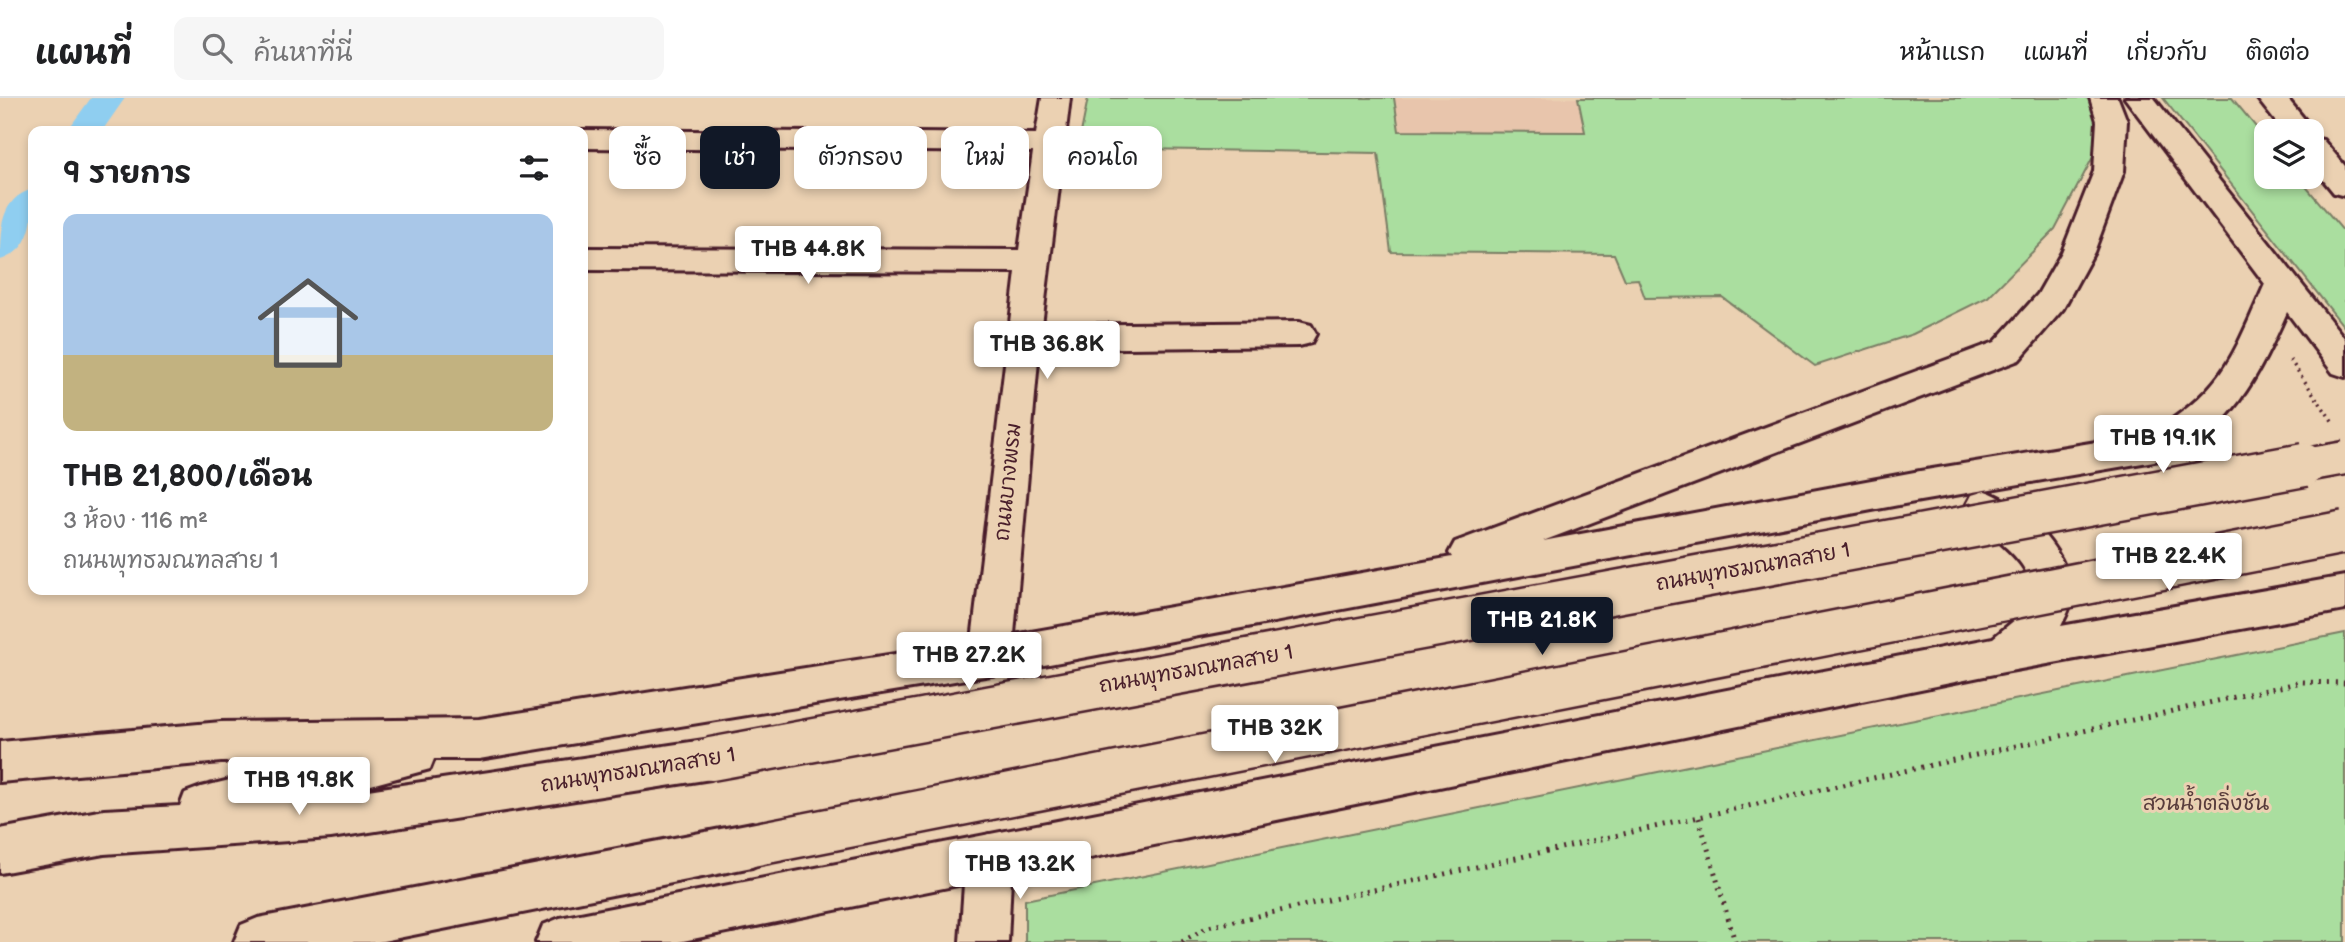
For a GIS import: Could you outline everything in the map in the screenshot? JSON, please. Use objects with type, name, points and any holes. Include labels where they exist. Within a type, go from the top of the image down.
[{"type":"main road","name":"ถนนบางพรม","points":[[1052,126],[1056,98]]},
{"type":"main road","points":[[1375,588],[2007,351],[2051,301],[2078,252],[2105,182],[2109,171],[2112,121],[2104,98]]},
{"type":"main road","points":[[2139,98],[2345,364]]},
{"type":"main road","points":[[2271,98],[2289,119]]},
{"type":"main road","points":[[588,139],[1043,143]]},
{"type":"main road","points":[[2324,162],[2345,187]]},
{"type":"main road","name":"ถนนบางพรม","points":[[991,657],[1023,337],[1043,187]]},
{"type":"main road","points":[[588,259],[1033,261]]},
{"type":"main road","points":[[104,832],[479,739],[991,657],[1920,486],[2160,446],[2197,423],[2230,391],[2250,357],[2283,282]]},
{"type":"main road","points":[[1023,337],[1299,334]]},
{"type":"main road","name":"ถนนพุทธมณฑลสาย 1","points":[[9,850],[104,832],[331,817],[711,759],[2341,443]]},
{"type":"main road","points":[[1920,486],[1967,495],[1997,514],[2027,538],[2052,586],[2045,617],[2004,654]]},
{"type":"main road","points":[[258,942],[2345,533]]},
{"type":"main road","points":[[560,942],[2004,654],[2345,593]]},
{"type":"main road","points":[[0,762],[220,742],[479,739]]},
{"type":"main road","points":[[984,942],[989,856]]},
{"type":"main road","points":[[620,930],[670,942]]},
{"type":"path","points":[[2284,352],[2341,443]]},
{"type":"path","points":[[1182,942],[1208,927],[2302,682],[2345,683]]},
{"type":"path","points":[[1699,818],[1735,942]]},
{"type":"shaded area","points":[[1394,98],[1578,98],[1586,132],[1398,131]]},
{"type":"green space","points":[[1088,98],[1394,98],[1399,131],[1585,132],[1578,98],[2096,98],[2112,121],[2055,229],[1988,297],[1913,334],[1815,366],[1722,297],[1645,298],[1638,279],[1625,280],[1614,254],[1391,252],[1378,153],[1162,149],[1162,126],[1082,126]]},
{"type":"green space","points":[[2163,98],[2232,98],[2254,125],[2254,189],[2308,189],[2345,233],[2345,328]]},
{"type":"green space","name":"สวนน้ำตลิ่งชัน","points":[[2345,633],[2345,942],[1025,942],[1025,900]]},
{"type":"waterway","points":[[88,126],[108,98]]},
{"type":"waterway","points":[[0,247],[28,208]]}]
